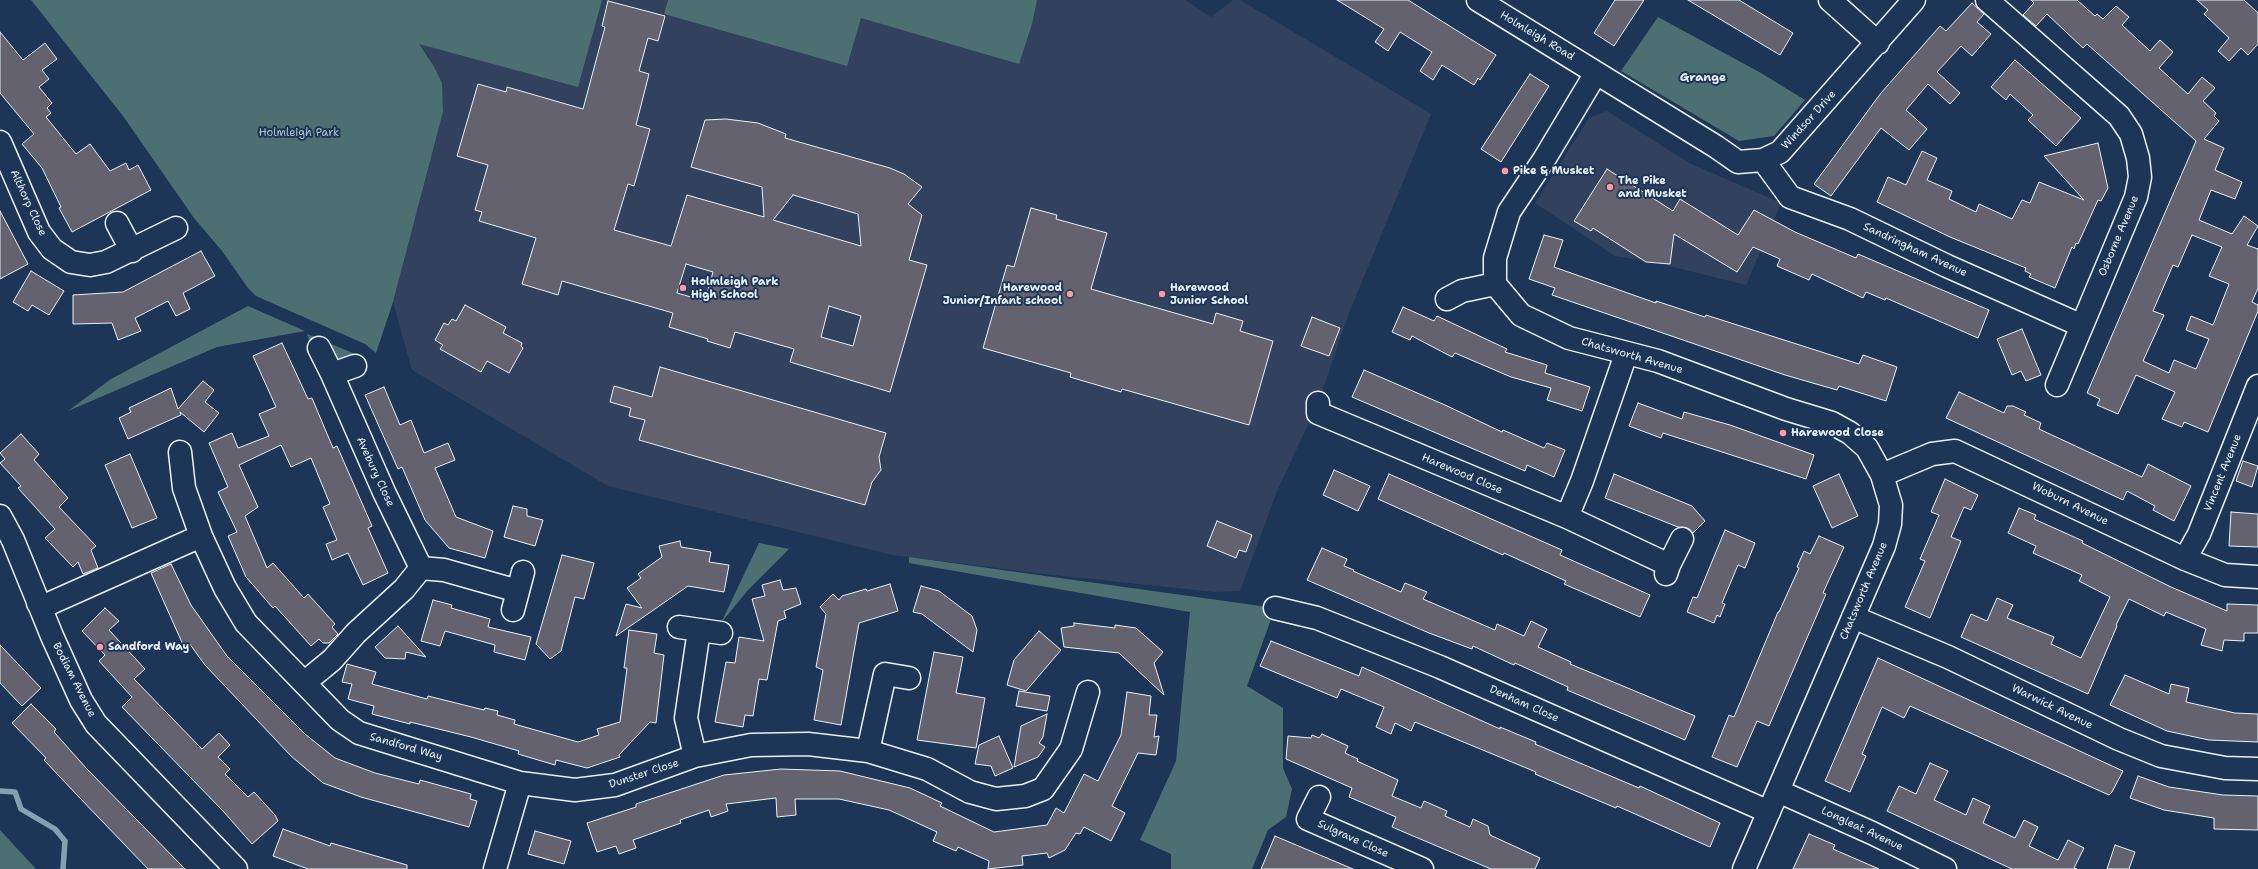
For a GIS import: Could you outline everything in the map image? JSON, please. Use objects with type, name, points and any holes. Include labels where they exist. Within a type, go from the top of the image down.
[{"type":"street","name":"Holmleigh Road","points":[[1478,0],[1596,73]]},
{"type":"street","points":[[1830,0],[1878,43]]},
{"type":"street","name":"Windsor Drive","points":[[1596,73],[1738,162],[1763,160],[1780,152],[1878,43],[1914,0]]},
{"type":"street","name":"Osborne Avenue","points":[[1987,0],[2119,116],[2132,134],[2137,152],[2140,178],[2136,197],[2080,325],[2057,384]]},
{"type":"street","points":[[1447,299],[1462,291],[1495,284],[1495,258],[1509,212],[1545,158],[1596,73]]},
{"type":"street","name":"Althorp Close","points":[[0,142],[39,232],[52,249],[71,262],[90,265],[106,262],[132,251],[176,228]]},
{"type":"street","name":"Sandringham Avenue","points":[[1763,160],[1790,197],[1850,219],[1947,266],[2080,325]]},
{"type":"street","points":[[117,223],[132,251]]},
{"type":"street","name":"Chatsworth Avenue","points":[[1495,284],[1521,315],[1569,338],[1626,354],[1658,361],[1786,409],[1832,423],[1850,434],[1867,448],[1882,475],[1891,505],[1890,524],[1884,546],[1744,869]]},
{"type":"street","name":"Avebury Close","points":[[319,348],[384,492],[421,568]]},
{"type":"street","points":[[1567,517],[1582,481],[1626,354]]},
{"type":"street","points":[[332,374],[354,366]]},
{"type":"street","name":"Vincent Avenue","points":[[2185,559],[2199,534],[2258,386]]},
{"type":"street","name":"Harewood Close","points":[[1318,403],[1318,414],[1355,438],[1567,517],[1667,569],[1682,539]]},
{"type":"street","name":"Woburn Avenue","points":[[1882,475],[1932,454],[1956,451],[2185,559],[2225,575],[2258,577]]},
{"type":"street","name":"Sandford Way","points":[[180,452],[184,488],[201,536],[225,588],[246,623],[340,720],[360,734],[520,783]]},
{"type":"street","name":"Bodiam Avenue","points":[[0,516],[13,540],[38,603],[81,700],[96,724],[236,869]]},
{"type":"street","points":[[38,603],[44,606],[201,536]]},
{"type":"street","points":[[304,683],[332,660],[356,633],[404,589],[421,568],[444,570],[518,591]]},
{"type":"street","name":"Denham Close","points":[[1275,608],[1317,618],[1440,667],[1768,812]]},
{"type":"street","name":"Warwick Avenue","points":[[1853,617],[1948,657],[2119,739],[2161,756],[2225,768],[2258,769]]},
{"type":"street","points":[[695,756],[686,718],[689,628],[721,633]]},
{"type":"street","points":[[868,752],[885,674],[909,678]]},
{"type":"street","name":"Dunster Close","points":[[520,783],[575,790],[615,785],[695,756],[751,745],[808,744],[868,752],[928,769],[970,792],[996,799],[1025,796],[1043,788],[1071,749],[1088,692]]},
{"type":"street","points":[[495,869],[520,783]]},
{"type":"street","name":"Longleat Avenue","points":[[1778,791],[1872,833],[1945,869]]},
{"type":"street","name":"Sulgrave Close","points":[[1319,797],[1308,819],[1422,869]]},
{"type":"shaded area","points":[[346,0],[1185,0],[1211,17],[1233,0],[1240,0],[1431,114],[1349,313],[1318,403],[1277,491],[1240,591],[1215,592],[1053,575],[893,555],[608,486],[412,370],[393,302],[443,112],[441,83],[427,55]]},
{"type":"shaded area","points":[[1607,111],[1689,163],[1781,203],[1746,285],[1653,262],[1615,256],[1535,203],[1589,118]]},
{"type":"green space","name":"Holmleigh Park","points":[[31,0],[602,0],[578,87],[419,44],[433,65],[442,83],[443,112],[393,302],[376,353],[365,344],[256,296],[248,288],[222,251],[194,218],[123,116]]},
{"type":"green space","points":[[668,0],[1037,0],[1032,24],[1019,64],[861,18],[847,66],[664,14]]},
{"type":"green space","points":[[1658,17],[1761,73],[1805,100],[1774,136],[1739,141],[1621,71]]},
{"type":"green space","points":[[248,306],[305,331],[217,347],[68,411],[111,379]]},
{"type":"green space","points":[[307,334],[360,356],[349,361],[337,362],[313,350]]},
{"type":"green space","points":[[759,543],[789,549],[748,590],[721,623]]},
{"type":"green space","points":[[909,557],[1275,608],[1247,686],[1283,708],[1283,768],[1292,789],[1286,817],[1268,830],[1252,869],[1171,869],[1171,854],[1140,840],[1176,761],[1190,612],[909,563]]},
{"type":"green space","points":[[0,830],[36,869],[0,869]]},
{"type":"building","points":[[1337,0],[1408,0],[1496,55],[1480,80],[1478,78],[1474,85],[1442,65],[1433,80],[1420,71],[1432,52],[1400,32],[1388,51],[1375,42],[1384,29]]},
{"type":"building","points":[[1615,0],[1644,0],[1614,46],[1594,33]]},
{"type":"building","points":[[1688,0],[1739,0],[1793,33],[1780,55]]},
{"type":"building","points":[[2031,0],[2077,0],[2095,16],[2097,14],[2103,19],[2116,6],[2129,17],[2122,25],[2150,51],[2160,40],[2173,52],[2159,68],[2188,94],[2202,77],[2215,88],[2203,101],[2216,113],[2214,116],[2219,121],[2204,139],[2224,148],[2215,170],[2242,182],[2235,199],[2211,190],[2199,220],[2232,234],[2244,216],[2258,226],[2247,245],[2258,249],[2258,288],[2252,302],[2258,305],[2258,311],[2208,432],[2184,422],[2182,427],[2162,419],[2175,392],[2136,375],[2118,414],[2097,405],[2100,399],[2087,393],[2196,141],[2087,44],[2083,48],[2047,14],[2036,26],[2023,15],[2034,3]],"holes":[[[2192,235],[2222,247],[2209,276],[2229,284],[2213,325],[2191,316],[2186,330],[2209,339],[2196,369],[2174,360],[2169,373],[2143,361],[2164,315],[2153,311],[2173,265],[2178,267]]]},
{"type":"building","points":[[2197,0],[2244,0],[2258,13],[2258,44],[2248,55],[2241,48],[2229,61],[2218,51],[2229,38],[2204,14],[2208,10]]},
{"type":"building","points":[[608,1],[665,16],[658,41],[648,38],[639,71],[649,74],[636,125],[650,129],[634,186],[628,184],[614,230],[671,246],[687,195],[764,217],[762,187],[691,167],[705,120],[726,119],[758,123],[786,134],[785,138],[890,168],[904,174],[922,187],[908,204],[922,215],[909,260],[927,265],[890,392],[790,362],[794,349],[735,332],[730,348],[707,341],[708,339],[669,327],[673,313],[562,281],[558,295],[522,284],[536,238],[479,221],[482,212],[475,210],[488,165],[457,156],[478,84],[506,92],[507,87],[583,109],[605,27],[602,26]],"holes":[[[793,195],[858,214],[861,246],[773,220]],[[686,264],[713,272],[705,301],[677,293]],[[829,306],[861,316],[853,346],[821,337]]]},
{"type":"building","points":[[1972,3],[1984,14],[1977,22],[1991,34],[1972,56],[1961,46],[1937,72],[1960,93],[1950,104],[1928,84],[1906,110],[1927,129],[1909,150],[1881,128],[1831,196],[1814,184],[1881,93],[1940,26],[1946,31]]},
{"type":"building","points":[[0,32],[23,60],[45,43],[57,59],[42,70],[49,79],[39,87],[52,103],[47,108],[51,113],[46,117],[76,154],[90,144],[110,171],[126,163],[129,170],[138,165],[151,190],[72,232],[59,208],[61,207],[42,168],[22,144],[34,134],[0,93]]},
{"type":"building","points":[[2015,60],[2081,118],[2056,146],[2028,120],[2033,115],[2010,94],[2006,100],[1991,87]]},
{"type":"building","points":[[1530,74],[1549,86],[1501,162],[1481,149]]},
{"type":"building","points":[[2098,143],[2108,188],[2101,201],[2098,200],[2078,244],[2076,243],[2074,249],[2072,247],[2055,288],[2029,277],[2031,274],[2025,271],[2026,268],[1950,237],[1877,202],[1888,177],[1906,185],[1922,151],[1937,158],[1927,180],[1952,191],[1949,199],[1976,212],[1979,204],[2012,219],[2022,200],[2030,203],[2039,182],[2084,200],[2044,156]]},
{"type":"building","points":[[1607,169],[1673,211],[1680,199],[1738,235],[1754,210],[1795,232],[1856,258],[1858,254],[1989,310],[1978,338],[1886,298],[1885,300],[1866,292],[1863,298],[1812,274],[1809,280],[1777,266],[1780,259],[1753,247],[1737,272],[1674,234],[1670,264],[1646,262],[1593,228],[1591,231],[1574,221]]},
{"type":"building","points":[[1031,208],[1057,215],[1056,219],[1107,233],[1091,289],[1213,324],[1216,313],[1243,321],[1240,331],[1273,341],[1249,425],[1122,389],[1121,392],[1070,377],[1071,373],[983,348],[1007,265],[1014,267]]},
{"type":"building","points":[[0,211],[28,264],[0,279]]},
{"type":"building","points":[[1544,235],[1563,240],[1554,267],[1656,303],[1656,301],[1705,317],[1706,315],[1859,364],[1863,355],[1897,367],[1886,401],[1839,386],[1837,390],[1785,375],[1552,295],[1555,288],[1529,279]]},
{"type":"building","points":[[201,251],[215,276],[183,293],[190,309],[176,316],[168,301],[135,318],[141,331],[118,340],[112,323],[73,324],[73,295],[123,292]]},
{"type":"building","points":[[31,271],[64,291],[49,315],[32,305],[28,311],[13,302]]},
{"type":"building","points":[[465,305],[506,327],[503,333],[522,343],[521,346],[523,348],[509,373],[487,361],[481,372],[440,349],[443,345],[435,340],[444,323],[448,325],[452,319],[456,321]]},
{"type":"building","points":[[1403,307],[1434,321],[1437,316],[1507,349],[1505,352],[1547,365],[1545,373],[1590,387],[1582,411],[1547,400],[1551,388],[1511,377],[1455,353],[1452,357],[1412,336],[1410,340],[1392,332]]},
{"type":"building","points":[[1312,317],[1340,328],[1329,356],[1301,346]]},
{"type":"building","points":[[2022,329],[2041,375],[2026,381],[2021,371],[2012,375],[1997,339]]},
{"type":"building","points":[[282,343],[308,399],[312,398],[333,448],[337,446],[372,526],[368,528],[388,573],[363,585],[348,553],[332,560],[326,544],[337,540],[323,507],[330,504],[311,458],[291,467],[281,445],[239,465],[258,507],[245,516],[267,568],[273,563],[304,598],[308,594],[335,624],[332,627],[338,634],[329,643],[323,643],[319,639],[311,646],[275,606],[273,608],[246,577],[228,536],[237,532],[218,492],[228,487],[209,443],[232,433],[238,448],[269,436],[259,414],[276,407],[253,356]]},
{"type":"building","points":[[660,367],[886,433],[879,457],[881,470],[872,482],[865,505],[639,440],[645,420],[629,416],[631,408],[610,402],[614,386],[652,397]]},
{"type":"building","points":[[1364,370],[1445,405],[1502,432],[1503,430],[1544,448],[1547,443],[1565,450],[1554,477],[1527,465],[1525,471],[1352,397]]},
{"type":"building","points":[[203,381],[214,390],[205,402],[219,413],[204,432],[180,412],[181,415],[128,439],[119,418],[131,412],[129,408],[171,388],[178,409]]},
{"type":"building","points":[[384,387],[400,425],[411,420],[424,453],[448,443],[455,460],[435,468],[456,517],[493,531],[485,558],[449,548],[425,520],[402,467],[398,469],[365,395]]},
{"type":"building","points":[[1959,392],[2004,413],[2007,406],[2013,406],[2026,412],[2024,415],[2041,423],[2039,429],[2142,477],[2148,464],[2191,486],[2174,521],[2153,510],[2155,506],[2127,491],[2123,500],[1946,418]]},
{"type":"building","points":[[1638,403],[1682,419],[1684,412],[1730,425],[1814,455],[1806,479],[1663,433],[1661,438],[1629,426]]},
{"type":"building","points":[[21,434],[39,454],[34,460],[68,498],[59,507],[96,546],[91,550],[98,568],[83,574],[78,562],[73,567],[45,538],[55,529],[18,488],[21,486],[0,463],[5,459],[0,453]]},
{"type":"building","points":[[130,454],[157,518],[132,528],[105,465]]},
{"type":"building","points":[[2243,461],[2258,466],[2252,487],[2236,481]]},
{"type":"building","points":[[1334,470],[1370,486],[1358,511],[1323,495]]},
{"type":"building","points":[[1389,474],[1562,550],[1560,555],[1650,595],[1640,617],[1564,584],[1566,581],[1504,553],[1503,555],[1378,499]]},
{"type":"building","points":[[1614,474],[1692,506],[1705,521],[1693,533],[1687,528],[1678,527],[1605,498]]},
{"type":"building","points":[[1839,474],[1858,516],[1832,528],[1813,486]]},
{"type":"building","points":[[1945,479],[1978,495],[1971,510],[1964,507],[1951,537],[1961,541],[1930,618],[1905,607],[1925,561],[1920,559],[1939,515],[1931,512]]},
{"type":"building","points":[[513,506],[527,509],[527,516],[543,520],[535,546],[504,537]]},
{"type":"building","points":[[2019,508],[2036,515],[2034,519],[2083,541],[2082,543],[2171,587],[2227,611],[2227,604],[2258,605],[2258,633],[2244,633],[2244,641],[2224,640],[2222,651],[2201,645],[2206,629],[2166,612],[2164,616],[2129,599],[2116,625],[2117,626],[2088,694],[1961,637],[1971,614],[1987,621],[1997,598],[2013,605],[2007,618],[2054,637],[2051,644],[2081,658],[2110,597],[2079,581],[2082,575],[2033,553],[2036,546],[2008,533]]},
{"type":"building","points":[[2231,512],[2258,514],[2258,547],[2229,546]]},
{"type":"building","points":[[1217,521],[1252,535],[1246,552],[1239,550],[1236,558],[1207,546]]},
{"type":"building","points":[[1725,530],[1755,543],[1745,568],[1738,565],[1722,603],[1725,604],[1720,617],[1717,615],[1714,623],[1687,612],[1693,597],[1697,598]]},
{"type":"building","points":[[1819,536],[1844,547],[1823,593],[1826,594],[1769,726],[1757,721],[1737,767],[1712,757],[1729,715],[1734,717],[1778,612],[1799,568],[1797,567],[1804,551],[1810,554]]},
{"type":"building","points":[[680,541],[681,547],[711,552],[709,562],[729,565],[724,592],[688,586],[616,636],[626,604],[642,608],[627,588],[641,578],[638,574],[662,557],[659,546]]},
{"type":"building","points":[[1322,548],[1347,559],[1344,566],[1354,570],[1353,571],[1401,592],[1405,583],[1427,592],[1423,599],[1495,630],[1497,624],[1524,636],[1531,621],[1547,629],[1538,647],[1571,662],[1570,664],[1695,716],[1685,740],[1567,690],[1568,687],[1515,663],[1514,665],[1473,646],[1472,649],[1429,633],[1307,580]]},
{"type":"building","points":[[562,555],[594,563],[584,599],[575,597],[561,651],[550,659],[536,644]]},
{"type":"building","points":[[171,564],[191,605],[227,656],[305,734],[335,758],[375,773],[419,784],[420,780],[471,794],[470,799],[477,801],[469,827],[361,797],[323,783],[291,756],[205,665],[189,643],[184,647],[151,573]]},
{"type":"building","points":[[780,580],[783,590],[796,588],[801,604],[784,611],[786,618],[778,621],[767,680],[759,679],[753,716],[745,715],[743,727],[715,722],[726,662],[735,663],[739,637],[764,641],[752,599],[765,596],[762,585]]},
{"type":"building","points":[[890,584],[898,611],[859,623],[841,725],[814,720],[823,670],[816,667],[826,614],[820,607],[833,594],[839,600],[842,596],[866,589],[867,591]]},
{"type":"building","points":[[921,586],[939,591],[972,616],[977,630],[973,652],[922,614],[913,612]]},
{"type":"building","points":[[433,600],[452,605],[451,608],[490,619],[488,627],[531,637],[525,660],[494,652],[495,645],[445,631],[440,646],[421,641]]},
{"type":"building","points":[[105,608],[119,621],[109,630],[145,669],[134,679],[202,749],[219,733],[230,745],[218,757],[230,769],[225,774],[248,797],[254,792],[275,815],[278,821],[252,844],[223,811],[122,707],[132,697],[99,661],[105,655],[82,631]]},
{"type":"building","points":[[1074,623],[1115,628],[1115,625],[1136,628],[1163,652],[1154,663],[1164,695],[1119,653],[1064,647],[1061,628],[1074,626]]},
{"type":"building","points":[[398,626],[426,657],[406,652],[405,659],[385,658],[375,647]]},
{"type":"building","points":[[629,630],[657,634],[654,653],[664,655],[656,723],[650,722],[619,755],[620,757],[587,768],[556,760],[555,765],[518,754],[519,751],[471,737],[372,714],[374,706],[348,699],[352,684],[342,682],[347,664],[376,672],[372,684],[427,699],[428,696],[484,710],[485,708],[498,711],[497,715],[515,720],[514,724],[578,742],[599,735],[597,729],[620,722],[627,668],[624,668]]},
{"type":"building","points":[[1039,631],[1061,650],[1026,691],[1007,685],[1014,660]]},
{"type":"building","points":[[1271,641],[1359,676],[1362,667],[1500,729],[1500,727],[1536,742],[1535,744],[1639,788],[1640,786],[1720,823],[1710,847],[1617,806],[1616,808],[1535,774],[1536,772],[1415,722],[1411,731],[1395,723],[1391,734],[1376,727],[1384,707],[1341,689],[1337,698],[1260,666]]},
{"type":"building","points":[[0,645],[41,688],[22,706],[0,683]]},
{"type":"building","points":[[934,652],[963,657],[956,693],[985,698],[976,748],[917,740]]},
{"type":"building","points":[[1878,658],[2123,771],[2109,795],[1910,706],[1904,718],[1882,707],[1862,754],[1866,756],[1850,792],[1825,781]]},
{"type":"building","points":[[2125,675],[2169,694],[2171,684],[2189,688],[2186,702],[2235,713],[2258,714],[2258,742],[2209,740],[2167,731],[2110,705]]},
{"type":"building","points":[[1019,691],[1050,696],[1047,711],[1016,706]]},
{"type":"building","points":[[1127,692],[1151,696],[1149,715],[1157,715],[1154,737],[1159,736],[1156,755],[1138,753],[1112,806],[1125,813],[1111,841],[1084,827],[1080,834],[1076,833],[1065,850],[1049,858],[1047,853],[1022,856],[1023,865],[988,869],[989,861],[958,847],[956,851],[933,841],[937,832],[889,810],[839,799],[795,799],[796,815],[777,817],[776,798],[726,804],[728,811],[711,817],[709,810],[680,820],[681,823],[633,840],[636,848],[619,854],[616,846],[597,852],[587,823],[636,807],[636,804],[724,775],[781,769],[840,771],[910,788],[942,803],[940,806],[994,832],[1047,825],[1056,808],[1064,813],[1084,774],[1098,781],[1121,735]]},
{"type":"building","points":[[31,704],[56,729],[54,732],[86,768],[185,869],[148,869],[44,760],[46,758],[12,723]]},
{"type":"building","points":[[1047,714],[1043,737],[1039,743],[1045,747],[1038,757],[1014,767],[1021,726]]},
{"type":"building","points":[[1322,734],[1348,746],[1345,753],[1358,759],[1357,761],[1398,780],[1392,796],[1421,808],[1424,801],[1447,811],[1445,816],[1470,827],[1473,819],[1488,826],[1490,835],[1540,858],[1535,869],[1491,869],[1392,827],[1396,817],[1349,797],[1352,788],[1286,759],[1288,736],[1311,738],[1312,735],[1319,738]]},
{"type":"building","points":[[999,736],[1013,768],[995,776],[991,766],[975,764],[979,745]]},
{"type":"building","points":[[1930,763],[1948,771],[1934,800],[1966,815],[1973,798],[1990,806],[1983,823],[2015,838],[2024,820],[2038,827],[2029,846],[2058,860],[2068,840],[2084,848],[2074,868],[2077,869],[2012,869],[1887,811],[1899,786],[1916,794]]},
{"type":"building","points":[[2138,776],[2169,787],[2223,795],[2258,796],[2258,830],[2214,829],[2214,818],[2164,810],[2130,798]]},
{"type":"building","points":[[283,829],[330,846],[331,843],[407,865],[407,869],[308,869],[273,856]]},
{"type":"building","points":[[535,831],[571,841],[564,864],[528,854]]},
{"type":"building","points":[[1809,834],[1835,845],[1833,849],[1879,869],[1793,869]]},
{"type":"building","points":[[1275,836],[1353,869],[1261,869]]},
{"type":"building","points":[[2115,845],[2135,852],[2129,869],[2107,869]]},
{"type":"waterway","points":[[0,791],[15,792],[21,809],[55,829],[65,841],[63,869]]},
{"type":"place","name":"Pike & Musket","points":[[1505,171]]},
{"type":"place","name":"The Pike and Musket","points":[[1610,187]]},
{"type":"place","name":"Holmleigh Park High School","points":[[683,288]]},
{"type":"place","name":"Harewood Junior/Infant school","points":[[1070,294]]},
{"type":"place","name":"Harewood Junior School","points":[[1162,294]]},
{"type":"place","name":"Harewood Close","points":[[1783,433]]},
{"type":"place","name":"Sandford Way","points":[[100,647]]},
{"type":"district","name":"Grange","points":[[1703,78]]}]
